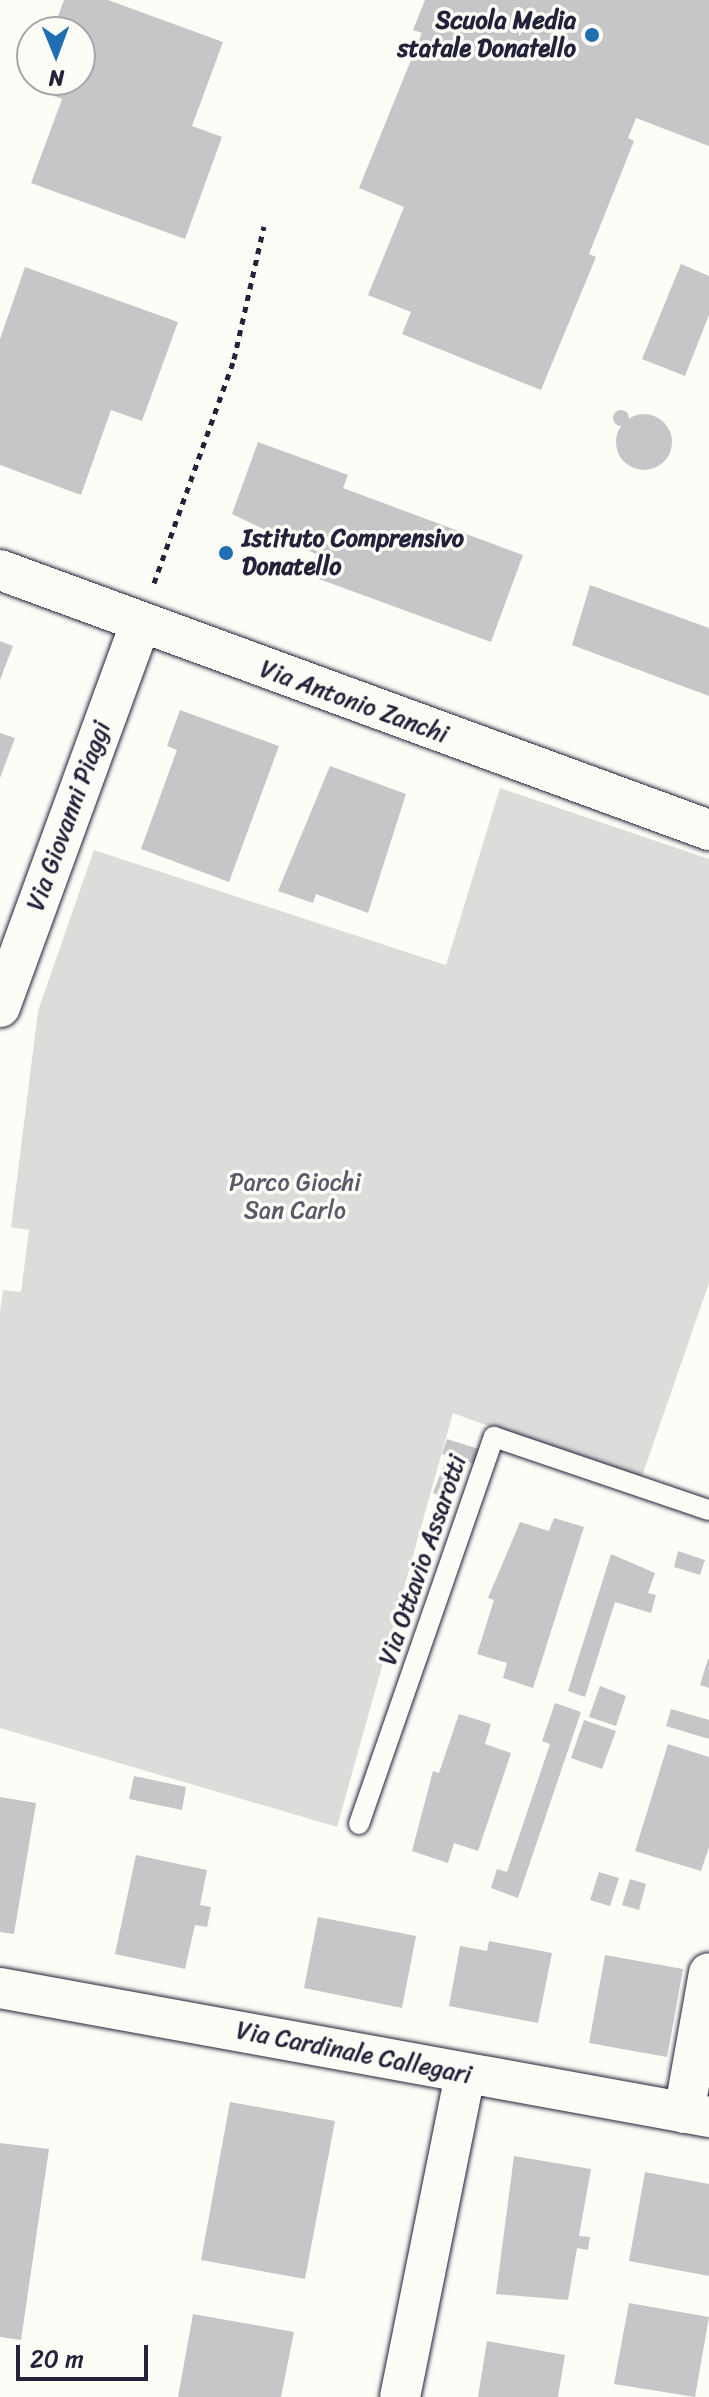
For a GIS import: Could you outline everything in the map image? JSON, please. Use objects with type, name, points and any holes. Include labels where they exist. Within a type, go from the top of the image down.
[{"type":"street","name":"Via Antonio Zanchi","points":[[0,570],[145,610],[709,830]]},
{"type":"street","name":"Via Giovanni Piaggi","points":[[0,1007],[145,610]]},
{"type":"street","points":[[696,2115],[709,1973]]},
{"type":"street","name":"Via Cardinale Callegari","points":[[0,1988],[696,2115]]},
{"type":"street","points":[[400,2397],[465,2074]]},
{"type":"lane","name":"Via Ottavio Assarotti","points":[[359,1824],[494,1437],[709,1510]]},
{"type":"path","points":[[145,610],[234,359],[264,226]]},
{"type":"green space","name":"Parco Giochi San Carlo","points":[[500,788],[709,859],[709,1283],[640,1482],[453,1413],[337,1827],[0,1728],[0,1312],[3,1290],[21,1292],[29,1230],[11,1227],[38,1011],[94,850],[446,965]]},
{"type":"building","points":[[64,0],[108,0],[223,42],[192,126],[222,137],[185,239],[31,183],[62,99],[54,96],[96,96],[96,16],[58,16]]},
{"type":"building","points":[[425,0],[709,0],[709,146],[636,118],[628,138],[634,141],[589,254],[596,257],[541,390],[402,334],[411,312],[368,295],[404,207],[359,188],[422,33],[413,30]]},
{"type":"building","points":[[681,264],[709,276],[709,315],[685,376],[642,359]]},
{"type":"building","points":[[25,267],[178,322],[142,421],[111,410],[81,495],[0,465],[0,339]]},
{"type":"building","points":[[621,410],[627,412],[627,424],[621,426],[615,424],[613,418],[615,412]]},
{"type":"building","points":[[644,414],[664,422],[672,442],[664,462],[644,470],[624,462],[616,442],[624,422]]},
{"type":"building","points":[[258,442],[348,475],[343,488],[523,555],[491,642],[308,575],[316,554],[232,514]]},
{"type":"building","points":[[590,585],[709,628],[709,696],[572,645]]},
{"type":"building","points":[[0,641],[13,646],[0,680]]},
{"type":"building","points":[[180,710],[279,746],[229,882],[141,849],[177,750],[167,746]]},
{"type":"building","points":[[0,733],[15,738],[0,778]]},
{"type":"building","points":[[330,766],[406,794],[368,913],[316,894],[313,903],[278,891]]},
{"type":"building","points":[[447,1439],[485,1451],[480,1466],[442,1454]]},
{"type":"building","points":[[443,1467],[455,1471],[446,1498],[433,1493]]},
{"type":"building","points":[[554,1518],[584,1527],[533,1688],[503,1678],[507,1663],[477,1654],[494,1600],[488,1598],[520,1522],[549,1531]]},
{"type":"building","points":[[678,1551],[705,1560],[700,1575],[674,1567]]},
{"type":"building","points":[[611,1554],[655,1573],[648,1593],[656,1595],[651,1613],[615,1602],[585,1697],[568,1691]]},
{"type":"building","points":[[709,1659],[709,1688],[700,1685]]},
{"type":"building","points":[[600,1686],[626,1696],[616,1726],[589,1717]]},
{"type":"building","points":[[555,1703],[581,1712],[518,1898],[491,1888],[497,1869],[507,1872],[550,1744],[542,1741]]},
{"type":"building","points":[[671,1709],[709,1720],[709,1739],[666,1726]]},
{"type":"building","points":[[459,1714],[491,1724],[485,1744],[511,1753],[478,1851],[454,1843],[448,1863],[412,1851],[433,1771],[439,1773]]},
{"type":"building","points":[[584,1720],[616,1731],[602,1769],[571,1758]]},
{"type":"building","points":[[668,1744],[709,1757],[709,1847],[701,1871],[635,1851]]},
{"type":"building","points":[[134,1776],[186,1787],[182,1810],[129,1799]]},
{"type":"building","points":[[0,1797],[36,1803],[14,1934],[0,1932]]},
{"type":"building","points":[[136,1855],[207,1870],[200,1905],[211,1907],[207,1927],[195,1925],[185,1969],[115,1954]]},
{"type":"building","points":[[599,1872],[619,1878],[610,1906],[590,1900]]},
{"type":"building","points":[[630,1879],[646,1884],[639,1910],[622,1905]]},
{"type":"building","points":[[318,1917],[416,1936],[402,2008],[304,1988]]},
{"type":"building","points":[[489,1941],[552,1953],[538,2023],[449,2006],[460,1946],[487,1951]]},
{"type":"building","points":[[605,1955],[683,1969],[667,2057],[589,2043]]},
{"type":"building","points":[[230,2102],[335,2121],[305,2279],[201,2260]]},
{"type":"building","points":[[0,2143],[49,2149],[21,2340],[0,2337]]},
{"type":"building","points":[[514,2156],[591,2169],[579,2236],[590,2237],[588,2250],[577,2248],[568,2300],[496,2294]]},
{"type":"building","points":[[645,2172],[709,2184],[709,2276],[629,2261]]},
{"type":"building","points":[[629,2303],[709,2317],[695,2397],[614,2384]]},
{"type":"building","points":[[193,2314],[294,2332],[281,2397],[178,2397]]},
{"type":"building","points":[[487,2341],[565,2355],[558,2397],[478,2397]]},
{"type":"place","name":"Scuola Media statale Donatello","points":[[592,35]]},
{"type":"place","name":"Istituto Comprensivo Donatello","points":[[226,553]]}]
